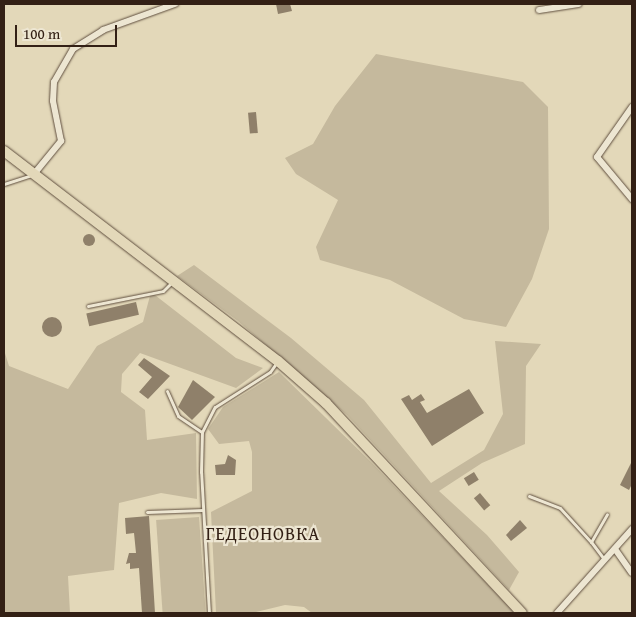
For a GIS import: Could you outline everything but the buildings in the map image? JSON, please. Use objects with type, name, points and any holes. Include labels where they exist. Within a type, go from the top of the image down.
[{"type":"main road","points":[[4,150],[278,361],[326,403],[522,613]]},
{"type":"street","points":[[34,174],[61,141],[53,101],[54,82],[72,49],[103,30],[175,4]]},
{"type":"street","points":[[540,10],[579,4]]},
{"type":"street","points":[[632,107],[597,157],[632,199]]},
{"type":"street","points":[[557,613],[632,529]]},
{"type":"street","points":[[615,548],[632,573]]},
{"type":"lane","points":[[4,184],[34,174]]},
{"type":"lane","points":[[88,306],[163,291],[174,281]]},
{"type":"lane","points":[[209,613],[202,510],[202,432],[215,407],[270,372],[278,361]]},
{"type":"lane","points":[[167,390],[178,416],[202,432]]},
{"type":"lane","points":[[529,496],[560,508],[604,559]]},
{"type":"lane","points":[[147,512],[202,510]]},
{"type":"lane","points":[[591,542],[607,514]]},
{"type":"shaded area","points":[[376,54],[523,82],[548,107],[549,229],[532,279],[506,327],[464,319],[390,280],[320,260],[316,247],[338,200],[296,174],[285,158],[313,144],[335,106]]},
{"type":"shaded area","points":[[194,265],[291,338],[364,400],[431,483],[484,450],[503,414],[495,341],[541,344],[526,366],[525,444],[482,463],[439,491],[487,535],[519,572],[509,590],[347,415],[238,321],[177,276]]},
{"type":"shaded area","points":[[151,292],[236,358],[263,368],[236,388],[140,353],[122,374],[121,392],[145,410],[147,440],[196,433],[197,499],[161,493],[119,503],[114,570],[68,576],[70,613],[4,613],[4,350],[9,366],[68,389],[97,346],[143,322]]},
{"type":"shaded area","points":[[279,372],[371,462],[515,613],[312,613],[304,607],[285,605],[252,613],[216,613],[211,512],[252,491],[252,452],[249,441],[219,444],[208,429],[223,407]]},
{"type":"shaded area","points":[[199,517],[206,613],[163,613],[156,520]]},
{"type":"district","name":"ГЕДЕОНОВКА","points":[[263,534]]}]
